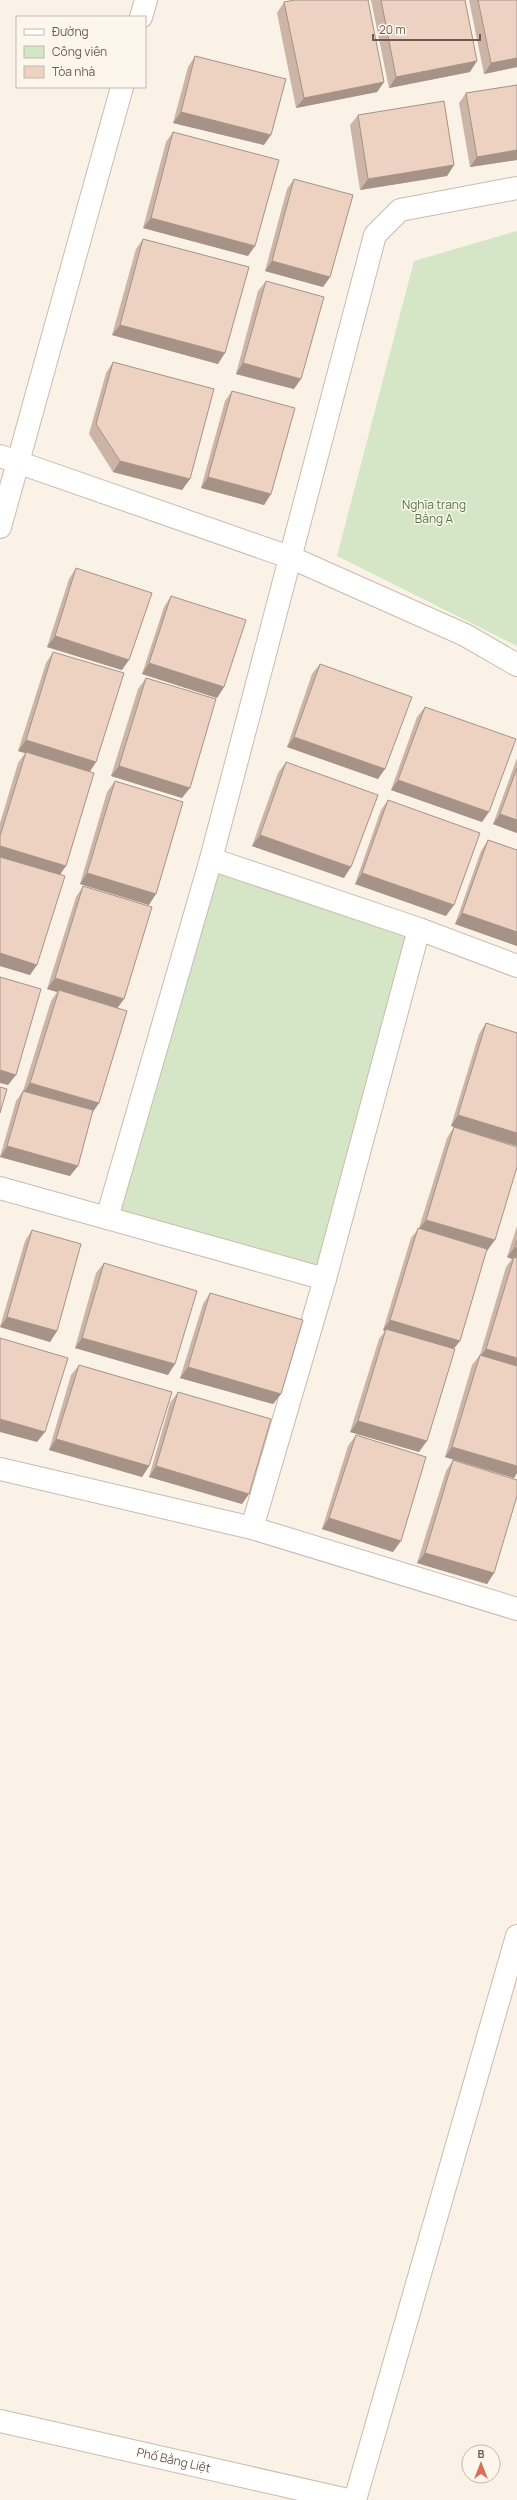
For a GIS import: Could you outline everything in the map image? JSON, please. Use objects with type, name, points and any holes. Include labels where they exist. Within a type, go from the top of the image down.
[{"type":"street","points":[[142,16],[146,0]]},
{"type":"street","points":[[0,527],[9,459],[122,88]]},
{"type":"street","points":[[108,1218],[210,859],[292,558],[375,235],[400,210],[517,188]]},
{"type":"street","points":[[9,459],[292,558],[465,635],[517,665]]},
{"type":"street","points":[[210,859],[419,929],[517,966]]},
{"type":"street","points":[[252,1528],[325,1279],[419,929]]},
{"type":"street","points":[[0,1188],[325,1279]]},
{"type":"street","points":[[0,1469],[252,1528],[517,1609]]},
{"type":"street","points":[[355,2500],[517,1936]]},
{"type":"street","name":"Phố Bằng Liệt","points":[[1,2425],[348,2500]]},
{"type":"green space","name":"Nghĩa trang Bằng A","points":[[517,231],[517,646],[337,556],[414,261]]},
{"type":"green space","points":[[211,859],[419,929],[325,1279],[107,1218]]},
{"type":"building","points":[[295,0],[368,0],[384,82],[304,98],[284,2]]},
{"type":"building","points":[[381,0],[465,0],[477,61],[396,77]]},
{"type":"building","points":[[478,0],[517,0],[517,58],[491,63]]},
{"type":"building","points":[[195,56],[286,79],[271,135],[181,112]]},
{"type":"building","points":[[517,85],[517,150],[477,157],[466,93]]},
{"type":"building","points":[[444,101],[454,165],[368,179],[358,115]]},
{"type":"building","points":[[173,132],[279,160],[255,246],[151,218]]},
{"type":"building","points":[[294,179],[353,195],[330,277],[272,261]]},
{"type":"building","points":[[143,239],[249,267],[225,353],[120,325]]},
{"type":"building","points":[[266,281],[324,297],[301,379],[243,363]]},
{"type":"building","points":[[113,362],[214,389],[190,479],[120,461],[96,424]]},
{"type":"building","points":[[232,391],[295,408],[271,494],[208,477]]},
{"type":"building","points":[[76,568],[152,593],[129,660],[55,636]]},
{"type":"building","points":[[171,596],[246,620],[224,687],[149,663]]},
{"type":"building","points":[[53,652],[124,673],[96,762],[26,740]]},
{"type":"building","points":[[320,664],[412,697],[385,769],[294,737]]},
{"type":"building","points":[[146,678],[216,699],[190,788],[119,766]]},
{"type":"building","points":[[425,707],[516,739],[489,812],[398,780]]},
{"type":"building","points":[[26,752],[94,773],[66,866],[0,846],[0,836]]},
{"type":"building","points":[[286,762],[378,795],[351,867],[260,835]]},
{"type":"building","points":[[517,768],[517,820],[500,814]]},
{"type":"building","points":[[115,781],[183,802],[156,894],[87,873]]},
{"type":"building","points":[[388,800],[480,833],[454,905],[362,873]]},
{"type":"building","points":[[488,840],[517,850],[517,932],[462,913]]},
{"type":"building","points":[[0,857],[65,876],[37,965],[0,953]]},
{"type":"building","points":[[83,886],[152,907],[124,999],[55,978]]},
{"type":"building","points":[[0,977],[41,989],[16,1075],[0,1070]]},
{"type":"building","points":[[59,990],[127,1011],[99,1103],[30,1083]]},
{"type":"building","points":[[486,1023],[517,1033],[517,1133],[458,1115]]},
{"type":"building","points":[[0,1087],[7,1089],[0,1113]]},
{"type":"building","points":[[23,1091],[93,1110],[78,1166],[7,1146]]},
{"type":"building","points":[[454,1127],[517,1147],[517,1167],[495,1240],[426,1220]]},
{"type":"building","points":[[418,1228],[487,1249],[460,1341],[390,1320]]},
{"type":"building","points":[[32,1230],[81,1244],[57,1331],[7,1317]]},
{"type":"building","points":[[514,1257],[517,1258],[517,1358],[486,1349]]},
{"type":"building","points":[[104,1263],[197,1291],[175,1364],[82,1338]]},
{"type":"building","points":[[210,1293],[303,1320],[281,1394],[188,1367]]},
{"type":"building","points":[[386,1329],[455,1349],[427,1441],[358,1421]]},
{"type":"building","points":[[0,1338],[68,1358],[45,1432],[0,1419]]},
{"type":"building","points":[[480,1355],[517,1366],[517,1466],[452,1447]]},
{"type":"building","points":[[79,1365],[172,1392],[149,1466],[56,1439]]},
{"type":"building","points":[[178,1392],[271,1419],[249,1494],[156,1466]]},
{"type":"building","points":[[356,1435],[426,1457],[401,1541],[329,1518]]},
{"type":"building","points":[[453,1460],[517,1480],[517,1496],[494,1573],[425,1553]]}]
